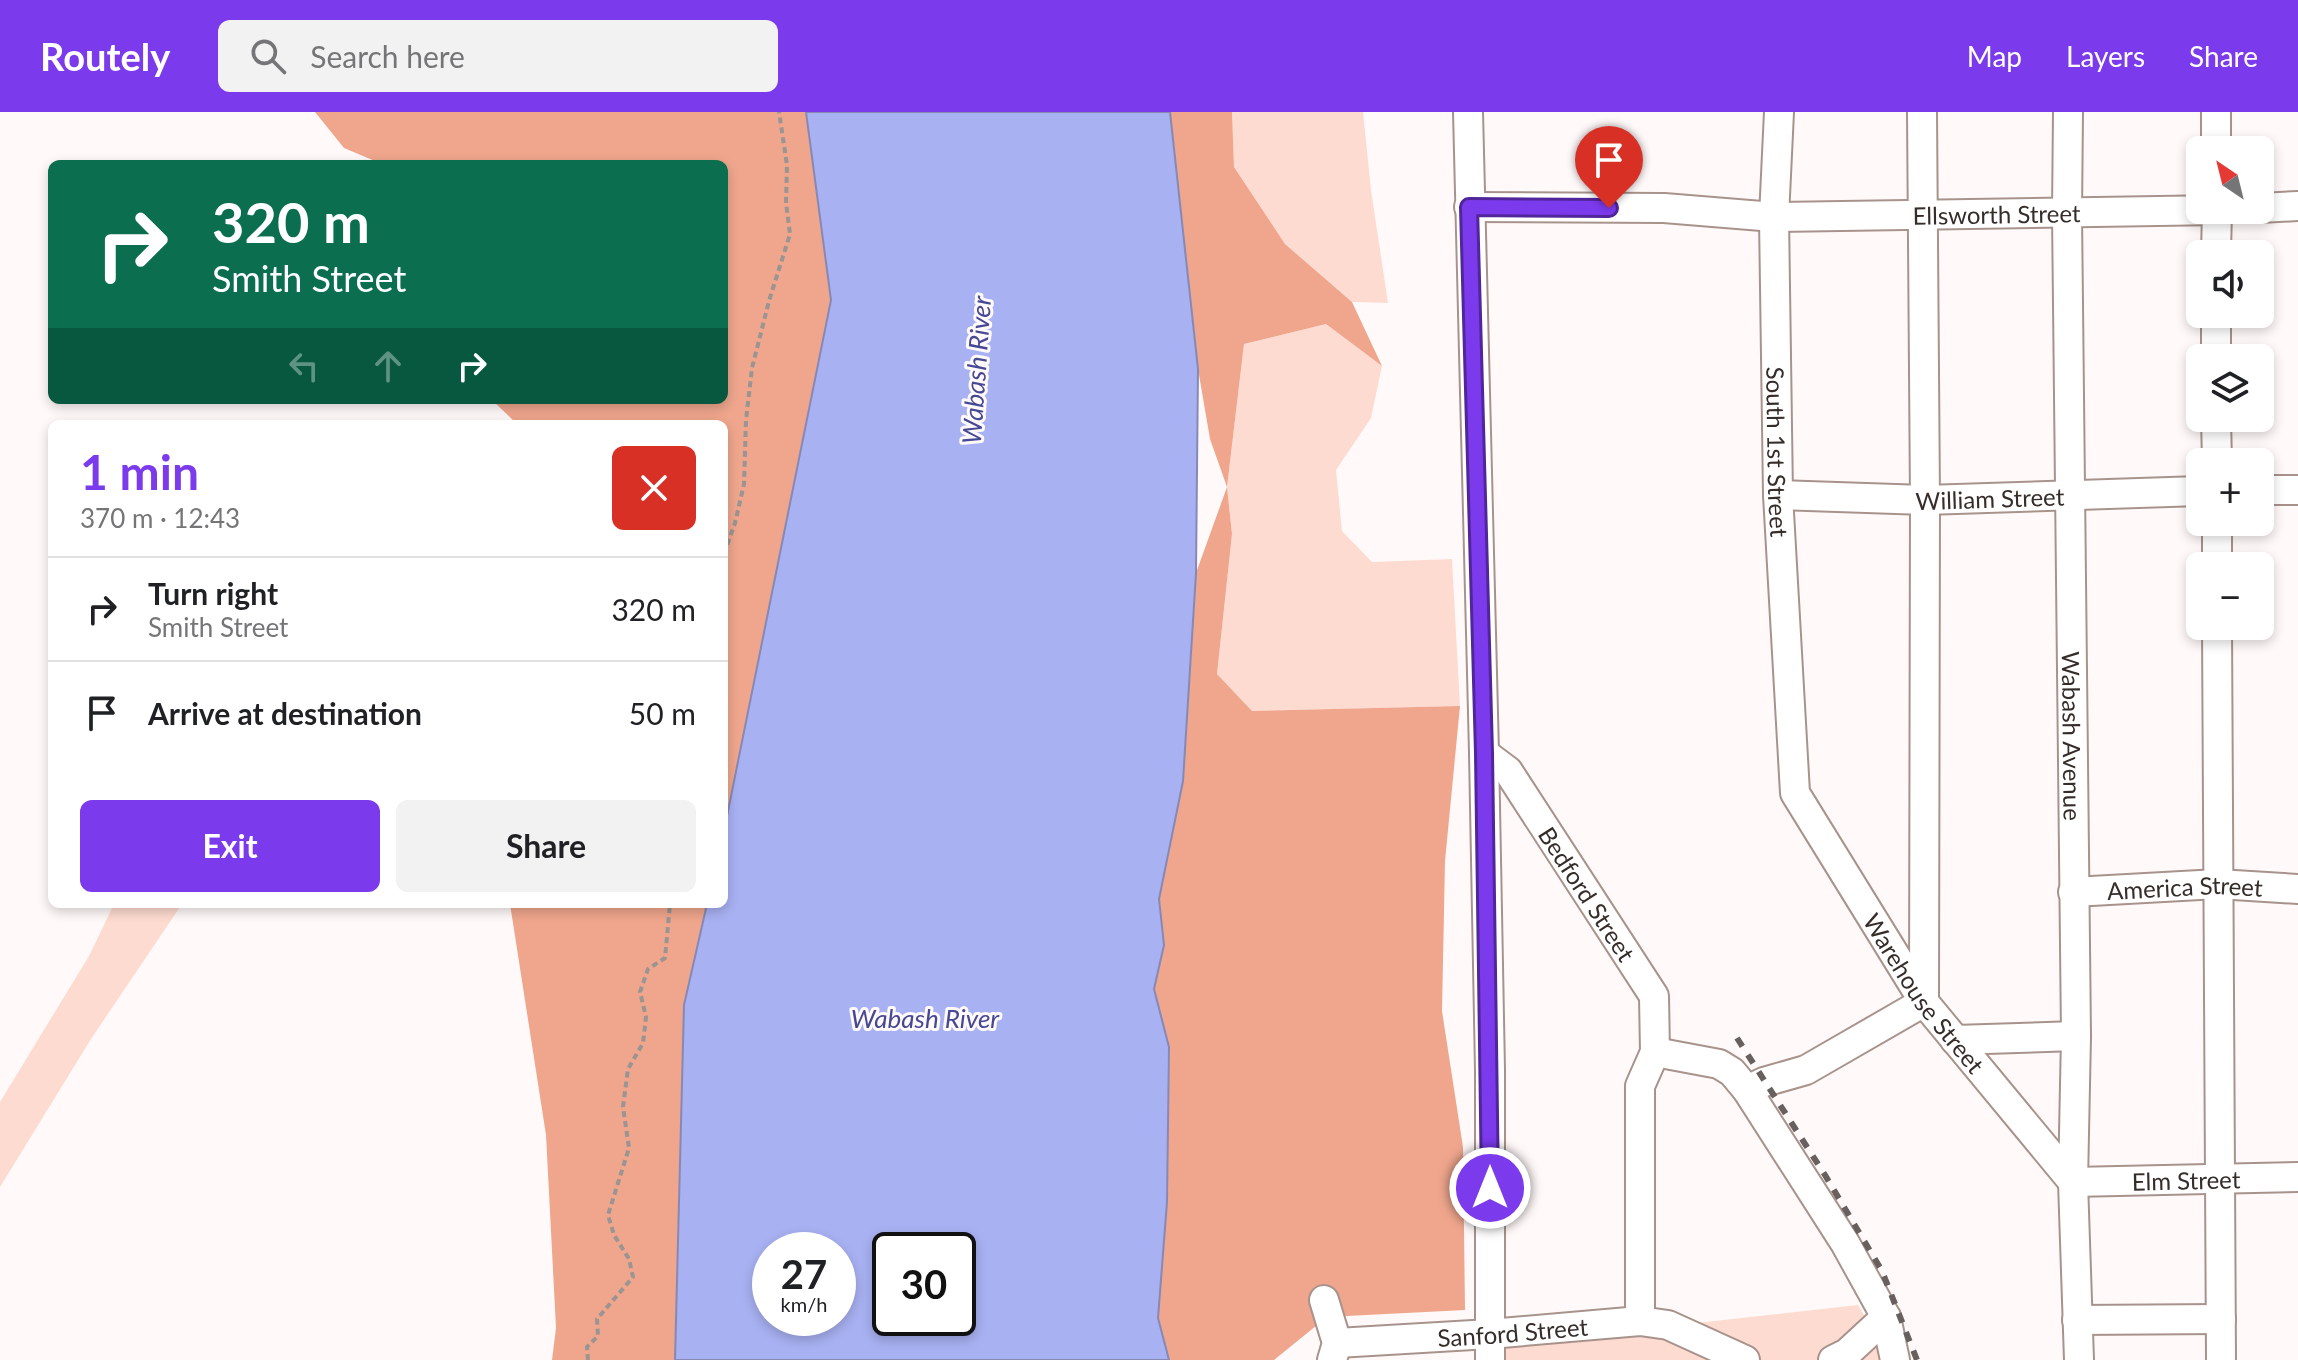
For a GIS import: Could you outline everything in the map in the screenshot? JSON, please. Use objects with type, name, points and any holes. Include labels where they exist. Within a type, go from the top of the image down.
[{"type":"street","points":[[1468,112],[1490,1071],[1490,1347]]},
{"type":"street","name":"South 1st Street","points":[[1779,112],[1774,217],[1778,495],[1795,793]]},
{"type":"street","points":[[1747,1090],[1806,1070],[1924,1002],[1922,112]]},
{"type":"street","name":"Wabash Avenue","points":[[2068,112],[2076,1036],[2073,1182],[2079,1360]]},
{"type":"street","points":[[2216,112],[2216,136]]},
{"type":"street","points":[[2274,207],[2298,206]]},
{"type":"street","name":"Ellsworth Street","points":[[1469,207],[1664,208],[1774,217],[2186,211]]},
{"type":"street","points":[[2274,490],[2298,490]]},
{"type":"street","name":"William Street","points":[[1778,495],[1925,500],[2186,492]]},
{"type":"street","points":[[2217,640],[2221,1360]]},
{"type":"street","name":"Bedford Street","points":[[1484,753],[1508,771],[1654,996],[1655,1052],[1640,1086],[1640,1321]]},
{"type":"street","name":"Warehouse Street","points":[[1795,793],[1924,1002],[2073,1182]]},
{"type":"street","name":"America Street","points":[[2073,892],[2218,884],[2298,889]]},
{"type":"street","points":[[1955,1040],[2076,1036]]},
{"type":"street","points":[[1655,1052],[1719,1064],[1732,1072],[1747,1090],[1845,1243],[1886,1317],[1895,1360]]},
{"type":"street","name":"Elm Street","points":[[2073,1182],[2298,1177]]},
{"type":"street","points":[[1324,1300],[1334,1352]]},
{"type":"street","points":[[1850,1358],[1886,1317]]},
{"type":"street","points":[[2077,1320],[2221,1319]]},
{"type":"street","name":"Sanford Street","points":[[1334,1352],[1490,1347],[1640,1321],[1668,1325],[1745,1360]]},
{"type":"path","points":[[728,543],[744,484],[746,420],[752,368],[790,234],[786,203],[787,165],[779,112]]},
{"type":"path","points":[[588,1360],[587,1347],[598,1336],[597,1319],[633,1277],[629,1259],[614,1235],[608,1215],[629,1148],[623,1107],[628,1069],[643,1043],[646,1017],[640,992],[648,969],[665,958],[670,908]]},
{"type":"shaded area","points":[[315,112],[806,112],[831,300],[728,811],[728,420],[513,420],[496,404],[728,404],[728,160],[372,160],[344,148]]},
{"type":"shaded area","points":[[1170,112],[1232,112],[1234,167],[1285,244],[1352,302],[1382,366],[1326,324],[1244,344],[1227,487],[1210,439],[1198,369]]},
{"type":"shaded area","points":[[1232,112],[1363,112],[1388,303],[1352,302],[1285,244],[1234,167]]},
{"type":"shaded area","points":[[1326,324],[1382,366],[1371,418],[1336,470],[1342,531],[1372,562],[1452,559],[1460,706],[1252,711],[1217,674],[1232,534],[1227,487],[1244,344]]},
{"type":"shaded area","points":[[1227,487],[1232,534],[1217,674],[1252,711],[1460,706],[1445,861],[1442,1011],[1463,1147],[1465,1310],[1327,1317],[1274,1360],[1168,1360],[1158,1318],[1154,989],[1164,945],[1159,899],[1183,781],[1196,573]]},
{"type":"shaded area","points":[[112,908],[179,908],[91,1039],[0,1187],[0,1102],[89,956]]},
{"type":"shaded area","points":[[511,908],[706,908],[684,1005],[675,1360],[552,1360],[556,1328],[546,1135]]},
{"type":"shaded area","points":[[1858,1305],[1891,1360],[1475,1360],[1480,1347]]},
{"type":"water","name":"Wabash River","points":[[806,112],[1170,112],[1198,369],[1196,573],[1183,781],[1159,899],[1164,945],[1154,989],[1169,1047],[1167,1202],[1158,1318],[1169,1360],[675,1360],[684,1005],[706,908],[728,908],[728,811],[831,300]]},
{"type":"railway","points":[[1737,1038],[1882,1271],[1917,1360]]},
{"type":"route","points":[[1490,1188],[1484,753],[1469,207],[1609,208]]}]
